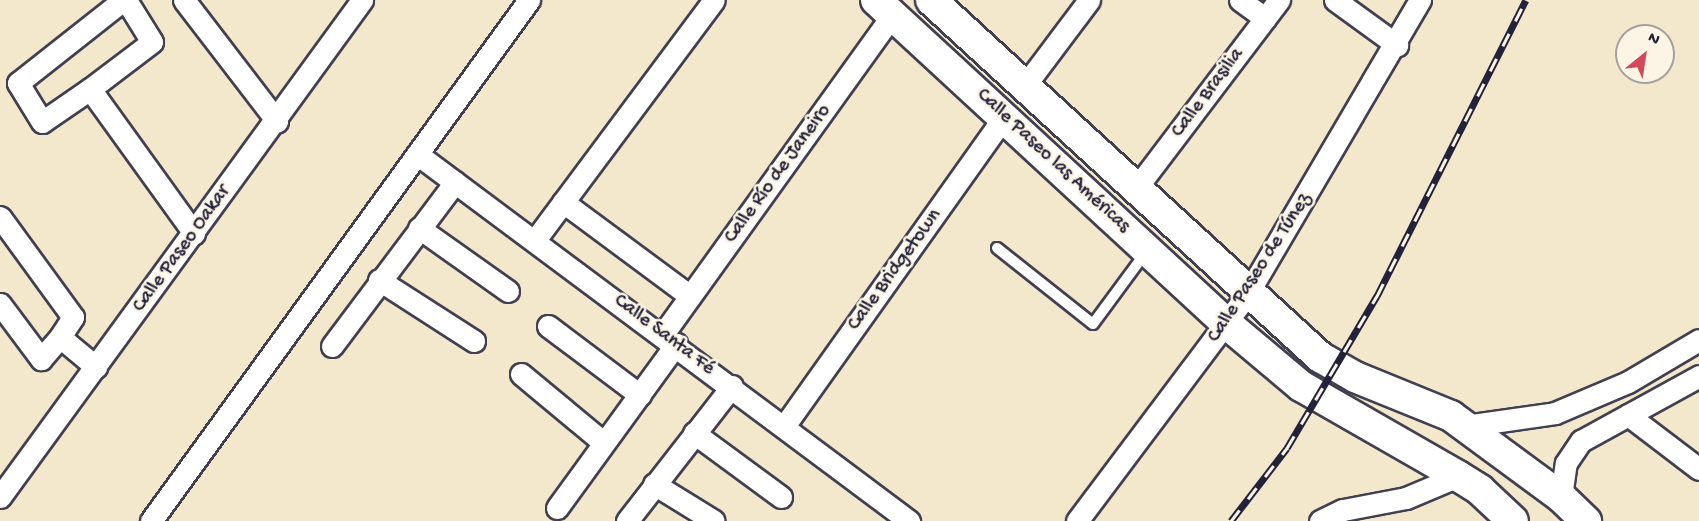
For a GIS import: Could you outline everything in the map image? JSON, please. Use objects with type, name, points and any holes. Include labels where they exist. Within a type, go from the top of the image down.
[{"type":"street","points":[[124,0],[152,42],[90,89],[42,122],[18,83],[124,0]]},
{"type":"street","points":[[184,0],[277,121]]},
{"type":"street","name":"Calle Paseo Oakar","points":[[0,497],[277,121],[362,0]]},
{"type":"street","points":[[151,521],[529,0]]},
{"type":"street","points":[[535,240],[714,0]]},
{"type":"street","name":"Calle Paseo las Américas","points":[[931,0],[1026,84],[1248,293],[1310,347],[1355,376],[1451,416],[1561,497],[1586,521]]},
{"type":"street","points":[[1026,84],[1089,0]]},
{"type":"street","points":[[1240,0],[1265,18]]},
{"type":"street","name":"Calle Brasilia","points":[[1137,187],[1279,0]]},
{"type":"street","points":[[1335,0],[1397,45]]},
{"type":"street","name":"Calle Paseo de Túnez","points":[[1077,521],[1227,324],[1248,293],[1397,45],[1420,0]]},
{"type":"street","name":"Calle Paseo las Américas","points":[[885,7],[1227,324],[1289,376],[1337,408],[1458,476],[1513,521]]},
{"type":"street","name":"Calle Río de Janeiro","points":[[557,508],[603,442],[640,395],[690,296],[885,7]]},
{"type":"street","points":[[90,89],[194,233]]},
{"type":"street","name":"Calle Bridgetown","points":[[785,425],[1005,116]]},
{"type":"street","name":"Calle Santa Fé","points":[[417,154],[785,425],[909,521]]},
{"type":"street","points":[[332,346],[379,280],[455,182]]},
{"type":"street","points":[[563,202],[690,296]]},
{"type":"street","points":[[0,217],[73,318],[41,359],[0,304]]},
{"type":"street","points":[[420,228],[508,291]]},
{"type":"street","points":[[379,280],[474,340]]},
{"type":"street","points":[[548,326],[640,395]]},
{"type":"street","points":[[60,337],[96,367]]},
{"type":"street","points":[[1465,426],[1556,413],[1628,382],[1699,340]]},
{"type":"street","points":[[1289,376],[1310,347]]},
{"type":"street","points":[[521,374],[603,442]]},
{"type":"street","points":[[1337,408],[1355,376]]},
{"type":"street","points":[[1561,497],[1566,463],[1581,441],[1699,376]]},
{"type":"street","points":[[627,521],[732,386]]},
{"type":"street","points":[[1628,415],[1699,469]]},
{"type":"street","points":[[694,433],[781,497]]},
{"type":"street","points":[[1320,521],[1343,510],[1406,498],[1458,476]]},
{"type":"street","points":[[654,484],[714,521]]},
{"type":"lane","points":[[997,248],[1093,324],[1148,249]]},
{"type":"railway","points":[[1231,521],[1287,448],[1377,296],[1526,0]]}]
